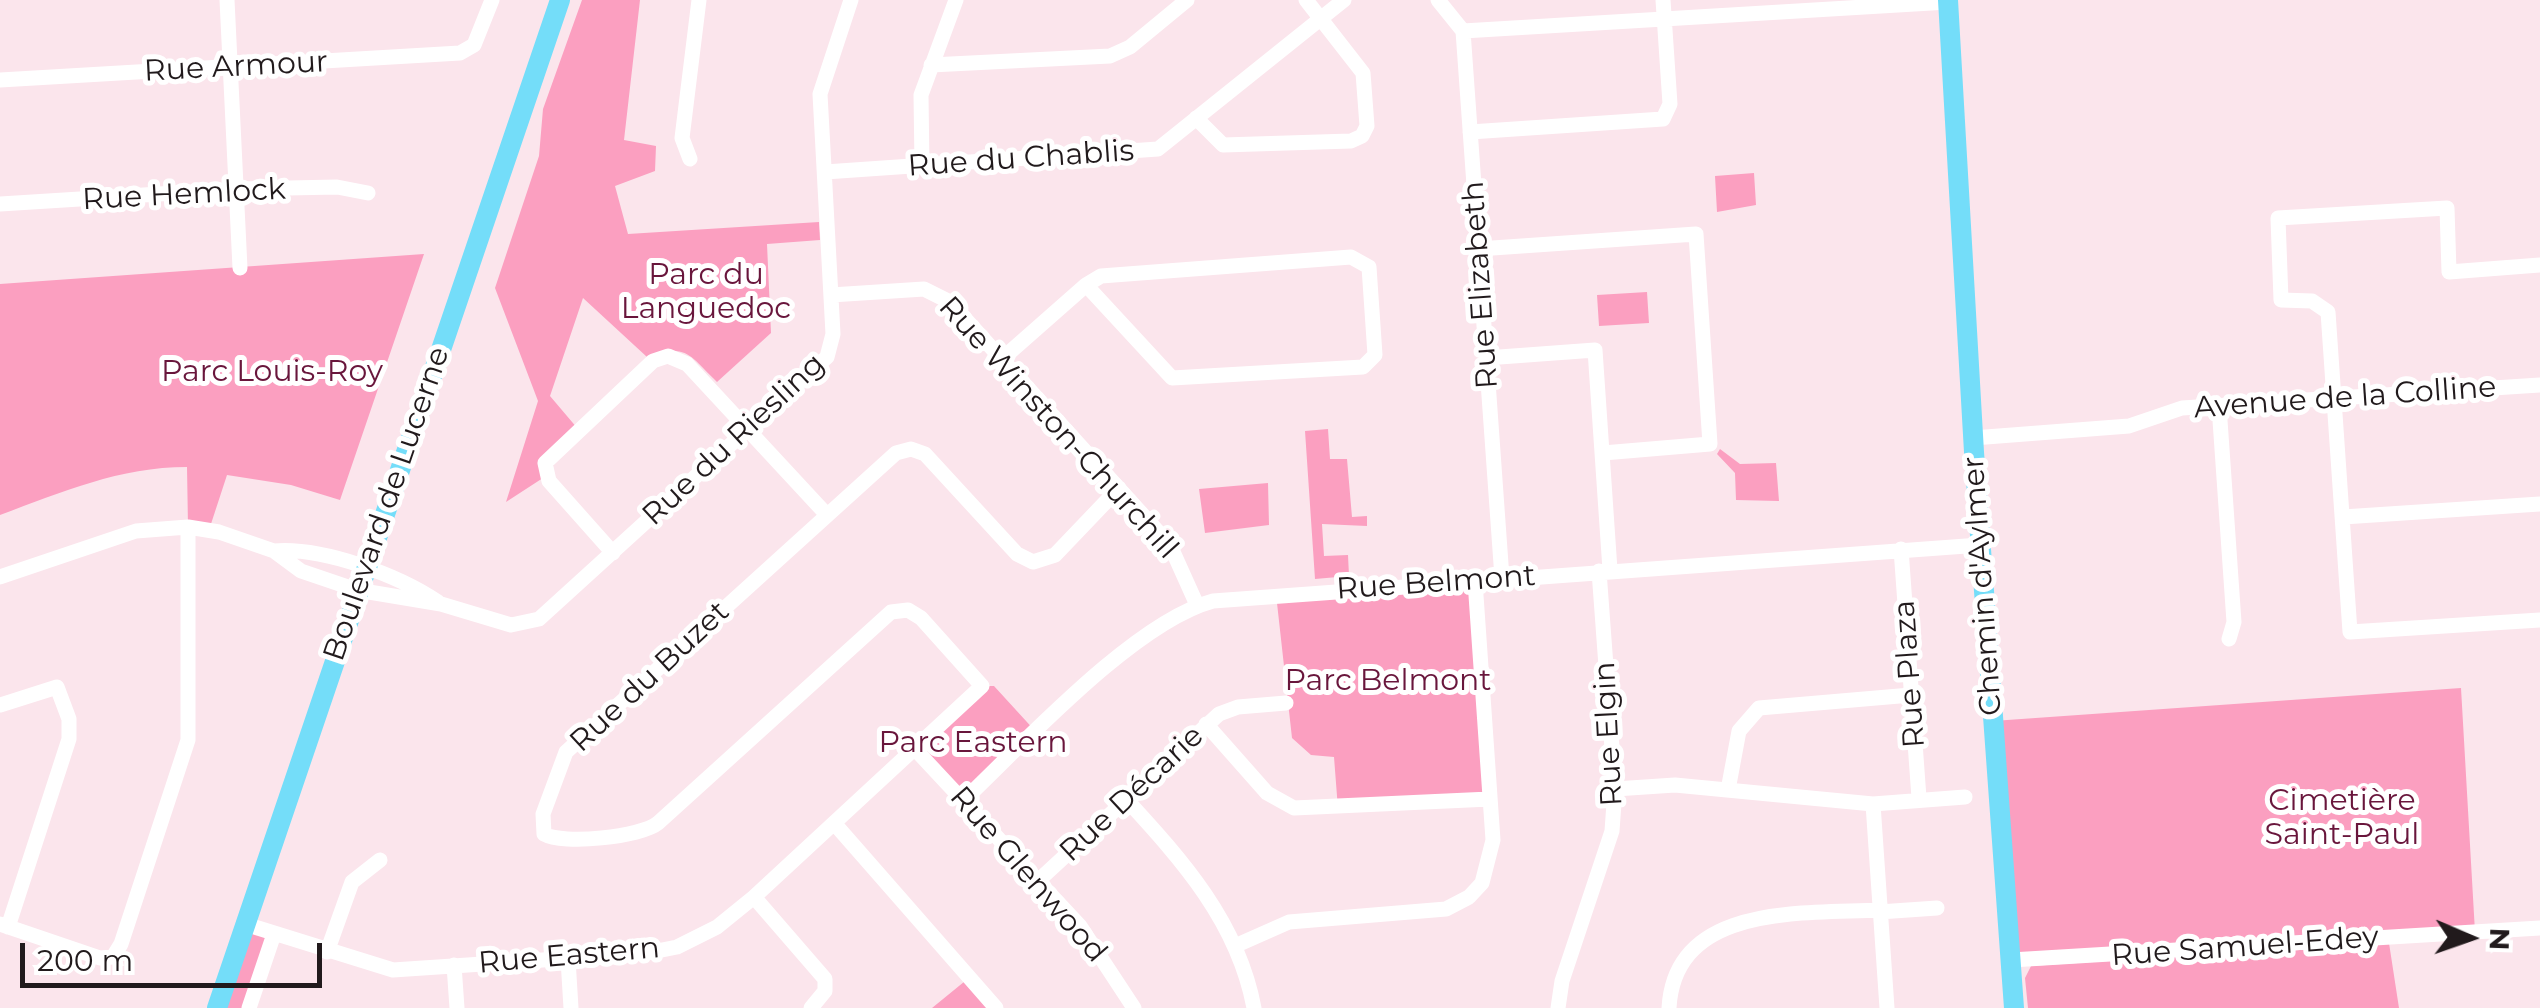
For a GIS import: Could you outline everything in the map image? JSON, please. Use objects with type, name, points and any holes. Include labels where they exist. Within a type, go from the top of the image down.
[{"type":"main road","name":"Boulevard de Lucerne","points":[[216,1008],[560,0]]},
{"type":"main road","name":"Chemin d'Aylmer","points":[[1948,1],[1980,546],[2014,1008]]},
{"type":"street","points":[[227,0],[240,268]]},
{"type":"street","name":"Rue Armour","points":[[0,80],[470,49],[492,0]]},
{"type":"street","points":[[690,158],[682,138],[699,0]]},
{"type":"street","name":"Rue du Riesling","points":[[274,551],[301,571],[356,590],[441,604],[502,623],[527,624],[548,612],[827,356],[833,334],[820,87],[851,0]]},
{"type":"street","points":[[922,166],[920,103],[956,0]]},
{"type":"street","points":[[1196,118],[1223,146],[1351,140],[1362,136],[1366,126],[1363,73],[1306,0]]},
{"type":"street","name":"Rue du Chablis","points":[[825,172],[1148,152],[1344,0]]},
{"type":"street","points":[[1438,0],[1463,31],[1948,1]]},
{"type":"street","points":[[1470,132],[1662,119],[1670,104],[1663,0]]},
{"type":"street","points":[[932,65],[1110,56],[1130,48],[1183,1]]},
{"type":"street","name":"Rue Elizabeth","points":[[1463,31],[1502,578]]},
{"type":"street","name":"Rue Hemlock","points":[[0,204],[337,186],[368,193]]},
{"type":"street","points":[[2540,265],[2450,272],[2447,208],[2278,218],[2281,300],[2312,301],[2328,312],[2350,632],[2540,620]]},
{"type":"street","points":[[1478,248],[1696,234],[1710,444],[1603,452]]},
{"type":"street","points":[[1002,359],[1086,285],[1109,274],[1358,258],[1369,267],[1375,355],[1363,367],[1172,378],[1086,285]]},
{"type":"street","name":"Rue Winston-Churchill","points":[[830,295],[932,290],[950,302],[1178,555],[1197,606]]},
{"type":"street","name":"Rue Elgin","points":[[1486,358],[1595,350],[1603,452],[1614,789],[1612,832],[1562,980],[1558,1008]]},
{"type":"street","points":[[613,553],[549,481],[545,463],[652,362],[668,356],[687,364],[827,514]]},
{"type":"street","name":"Avenue de la Colline","points":[[1973,438],[2129,426],[2182,408],[2540,385]]},
{"type":"street","points":[[2219,406],[2234,622],[2230,639]]},
{"type":"street","name":"Rue du Buzet","points":[[982,686],[920,618],[895,610],[649,831],[560,839],[544,834],[543,814],[566,752],[896,453],[917,450],[930,459],[1017,554],[1040,562],[1055,555],[1120,488]]},
{"type":"street","points":[[2343,516],[2540,504]]},
{"type":"street","points":[[0,577],[136,531],[188,527],[220,532],[274,551]]},
{"type":"street","points":[[0,705],[57,687],[70,730],[4,926],[100,958],[114,957],[188,740],[188,527]]},
{"type":"street","name":"Rue Belmont","points":[[964,800],[1132,645],[1197,606],[1237,597],[1980,546]]},
{"type":"street","name":"Rue Plaza","points":[[1901,549],[1918,798]]},
{"type":"street","name":"Rue du Riesling","points":[[274,551],[304,551],[405,580],[441,604]]},
{"type":"street","points":[[1237,945],[1289,922],[1436,912],[1462,902],[1482,883],[1490,863],[1490,799],[1474,580]]},
{"type":"street","name":"Rue Eastern","points":[[245,924],[393,970],[568,959],[677,947],[718,927],[754,897],[982,686]]},
{"type":"street","points":[[1728,790],[1738,731],[1760,708],[1912,695]]},
{"type":"street","name":"Rue Décarie","points":[[1039,880],[1206,724],[1231,708],[1286,703]]},
{"type":"street","points":[[1206,724],[1267,793],[1294,808],[1490,799]]},
{"type":"street","name":"Rue Glenwood","points":[[914,748],[1094,944],[1134,1008]]},
{"type":"street","points":[[1614,789],[1674,785],[1873,804],[1965,797]]},
{"type":"street","points":[[1125,798],[1176,854],[1237,945],[1254,1008]]},
{"type":"street","points":[[1873,804],[1887,1008]]},
{"type":"street","points":[[834,822],[996,1008]]},
{"type":"street","points":[[327,952],[352,882],[380,860]]},
{"type":"street","points":[[754,897],[825,979],[825,991],[810,1008]]},
{"type":"street","points":[[1669,1008],[1674,982],[1687,960],[1724,926],[1758,918],[1937,908]]},
{"type":"street","name":"Rue Samuel-Edey","points":[[2011,960],[2540,928]]},
{"type":"street","points":[[249,1008],[274,934]]},
{"type":"street","points":[[568,959],[571,1008]]},
{"type":"street","points":[[454,965],[457,1008]]},
{"type":"green space","name":"Parc du Languedoc","points":[[582,0],[640,0],[624,140],[656,146],[655,171],[615,186],[628,234],[819,222],[820,240],[767,244],[771,333],[717,382],[686,354],[671,351],[647,357],[583,298],[550,396],[578,429],[546,476],[506,502],[538,401],[495,288],[539,156],[543,109]]},
{"type":"green space","points":[[1754,173],[1756,205],[1717,212],[1715,176]]},
{"type":"green space","name":"Parc Louis-Roy","points":[[424,254],[340,500],[291,485],[227,475],[209,530],[188,527],[187,467],[162,468],[115,476],[0,515],[0,284]]},
{"type":"green space","points":[[1647,292],[1649,323],[1599,326],[1597,295]]},
{"type":"green space","points":[[1328,429],[1330,459],[1347,459],[1352,517],[1367,516],[1367,526],[1322,524],[1324,556],[1348,555],[1349,576],[1315,579],[1305,431]]},
{"type":"green space","points":[[1720,449],[1740,464],[1776,463],[1779,501],[1736,500],[1735,473],[1717,454]]},
{"type":"green space","points":[[1268,483],[1269,525],[1205,533],[1199,489]]},
{"type":"green space","name":"Parc Belmont","points":[[1475,581],[1490,799],[1338,809],[1334,757],[1311,755],[1292,738],[1276,594]]},
{"type":"green space","name":"Parc Eastern","points":[[982,686],[994,686],[1037,733],[964,800],[914,748]]},
{"type":"green space","name":"Cimetière Saint-Paul","points":[[2461,688],[2475,932],[2011,960],[1993,721]]},
{"type":"green space","points":[[245,924],[274,934],[249,1008],[217,1008]]},
{"type":"green space","points":[[2389,943],[2399,1008],[2028,1008],[2025,978],[2031,966]]},
{"type":"green space","points":[[970,977],[996,1008],[932,1008]]}]
